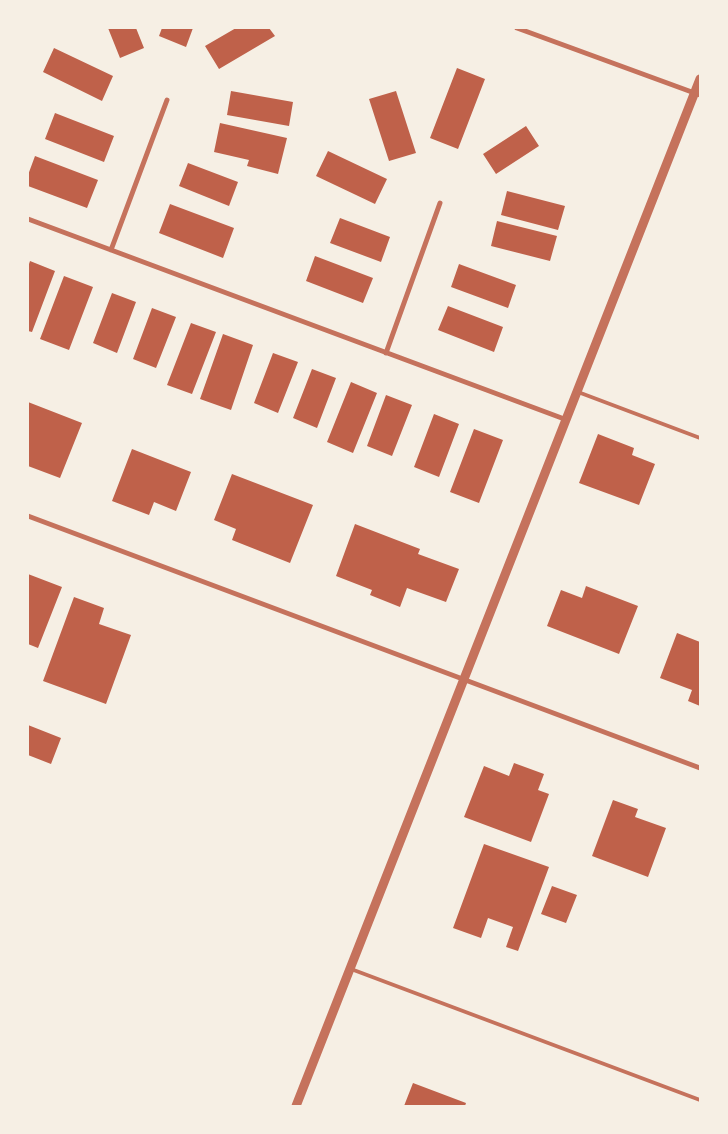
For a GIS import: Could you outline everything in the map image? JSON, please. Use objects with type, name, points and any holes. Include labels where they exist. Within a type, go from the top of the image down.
[{"type":"street","points":[[517,28],[698,94]]},
{"type":"street","points":[[296,1106],[463,679],[698,94],[700,79]]},
{"type":"street","points":[[111,250],[167,100]]},
{"type":"street","points":[[386,353],[440,203]]},
{"type":"street","points":[[28,218],[567,420]]},
{"type":"street","points":[[28,516],[700,768]]},
{"type":"lane","points":[[578,392],[700,438]]},
{"type":"lane","points":[[351,969],[700,1100]]},
{"type":"building","points":[[108,28],[136,28],[144,48],[120,58]]},
{"type":"building","points":[[162,28],[193,28],[186,47],[159,36]]},
{"type":"building","points":[[236,28],[269,28],[275,36],[219,69],[205,46]]},
{"type":"building","points":[[54,48],[113,76],[102,101],[43,72]]},
{"type":"building","points":[[457,68],[485,79],[458,149],[430,138]]},
{"type":"building","points":[[231,91],[293,102],[289,126],[227,115]]},
{"type":"building","points":[[396,91],[416,153],[389,161],[369,99]]},
{"type":"building","points":[[55,113],[114,136],[104,162],[45,139]]},
{"type":"building","points":[[220,123],[287,138],[278,174],[247,166],[249,160],[214,152]]},
{"type":"building","points":[[526,126],[539,146],[496,174],[483,154]]},
{"type":"building","points":[[328,151],[387,179],[375,204],[316,176]]},
{"type":"building","points":[[35,156],[98,180],[87,208],[28,186],[28,175]]},
{"type":"building","points":[[188,163],[238,182],[229,206],[179,186]]},
{"type":"building","points":[[507,191],[565,206],[558,230],[501,215]]},
{"type":"building","points":[[170,204],[234,228],[223,258],[159,233]]},
{"type":"building","points":[[340,218],[390,237],[381,262],[330,243]]},
{"type":"building","points":[[497,221],[557,236],[550,261],[491,246]]},
{"type":"building","points":[[315,256],[373,278],[363,303],[306,281]]},
{"type":"building","points":[[30,261],[55,271],[32,332],[28,331],[28,267]]},
{"type":"building","points":[[459,264],[516,285],[508,308],[451,287]]},
{"type":"building","points":[[64,276],[93,287],[69,350],[40,339]]},
{"type":"building","points":[[112,293],[136,302],[117,353],[93,343]]},
{"type":"building","points":[[448,306],[503,327],[494,352],[438,330]]},
{"type":"building","points":[[152,308],[176,317],[156,368],[133,359]]},
{"type":"building","points":[[191,323],[216,332],[192,394],[167,385]]},
{"type":"building","points":[[223,334],[253,345],[231,410],[200,399]]},
{"type":"building","points":[[273,353],[298,362],[278,413],[254,403]]},
{"type":"building","points":[[312,369],[336,378],[317,428],[293,418]]},
{"type":"building","points":[[351,382],[377,393],[353,453],[327,442]]},
{"type":"building","points":[[386,395],[412,405],[392,456],[367,446]]},
{"type":"building","points":[[28,402],[82,423],[60,478],[28,466]]},
{"type":"building","points":[[434,414],[459,424],[439,477],[414,467]]},
{"type":"building","points":[[474,429],[503,440],[479,503],[450,492]]},
{"type":"building","points":[[598,434],[634,448],[632,455],[655,464],[639,505],[579,483]]},
{"type":"building","points":[[132,449],[191,472],[176,511],[154,502],[149,515],[112,501]]},
{"type":"building","points":[[232,474],[313,505],[290,563],[232,540],[236,529],[214,520]]},
{"type":"building","points":[[355,524],[420,549],[418,554],[459,569],[446,602],[407,588],[400,607],[370,595],[372,590],[336,576]]},
{"type":"building","points":[[28,574],[62,587],[38,648],[28,644]]},
{"type":"building","points":[[586,586],[638,606],[619,654],[547,626],[561,590],[582,598]]},
{"type":"building","points":[[74,597],[104,608],[99,624],[131,635],[106,704],[43,681]]},
{"type":"building","points":[[677,633],[700,642],[700,706],[688,701],[692,690],[660,678]]},
{"type":"building","points":[[28,725],[61,738],[51,764],[28,755]]},
{"type":"building","points":[[514,763],[544,774],[538,790],[549,794],[531,842],[464,817],[484,766],[509,776]]},
{"type":"building","points":[[613,800],[638,809],[635,817],[666,828],[648,877],[592,856]]},
{"type":"building","points":[[484,844],[549,867],[518,951],[506,947],[513,927],[488,918],[481,938],[453,928]]},
{"type":"building","points":[[552,886],[577,895],[566,923],[541,914]]},
{"type":"building","points":[[413,1083],[466,1103],[465,1106],[404,1106]]}]
